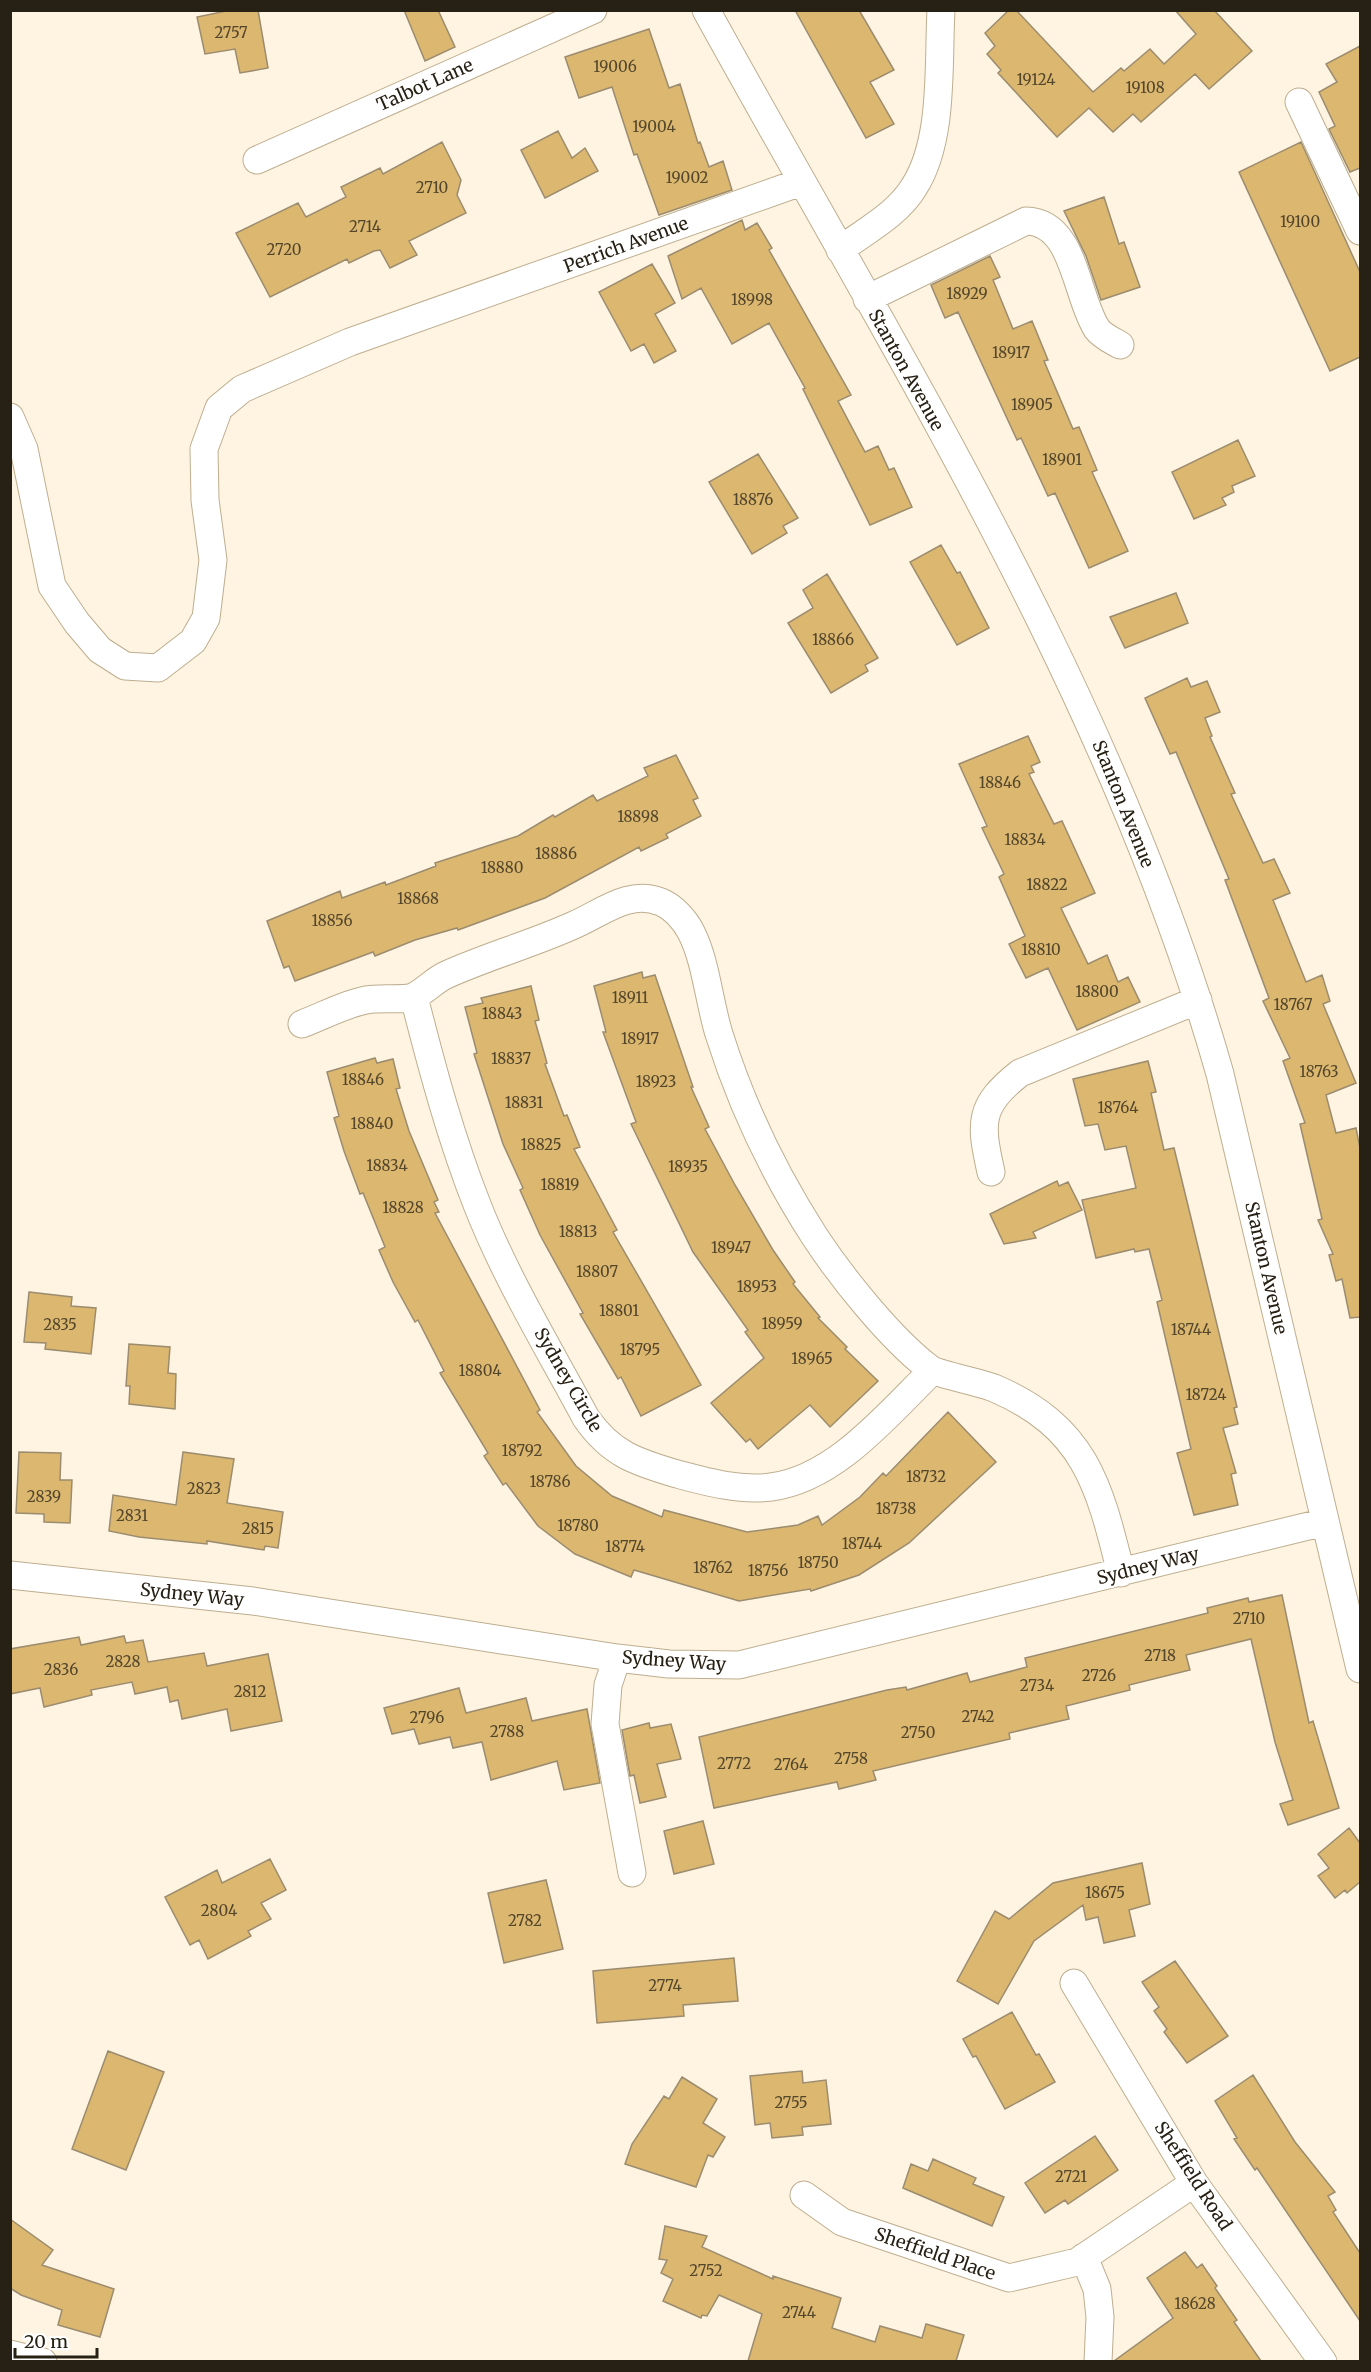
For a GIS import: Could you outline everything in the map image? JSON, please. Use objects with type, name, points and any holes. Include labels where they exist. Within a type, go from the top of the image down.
[{"type":"street","name":"Talbot Lane","points":[[257,160],[593,10]]},
{"type":"street","name":"Stanton Avenue","points":[[706,10],[1029,594],[1080,700],[1145,858],[1198,1000],[1220,1074],[1360,1669]]},
{"type":"street","points":[[840,250],[900,203],[914,188],[923,170],[932,144],[940,10]]},
{"type":"street","points":[[1299,102],[1360,231]]},
{"type":"street","name":"Perrich Avenue","points":[[10,417],[24,449],[52,586],[100,650],[125,666],[158,668],[193,641],[206,618],[213,560],[206,500],[204,449],[219,408],[242,389],[350,342],[801,182]]},
{"type":"street","points":[[867,299],[1026,221],[1038,222],[1064,242],[1082,297],[1098,331],[1120,345]]},
{"type":"street","points":[[302,1024],[364,1000],[414,997],[443,976],[574,925],[625,900],[645,897],[663,903],[678,914],[691,930],[719,1034],[741,1094],[791,1199],[842,1274],[873,1312],[932,1371],[963,1377],[1015,1397],[1041,1413],[1064,1434],[1082,1454],[1095,1482],[1105,1509],[1121,1573]]},
{"type":"street","name":"Sydney Circle","points":[[414,997],[435,1078],[478,1207],[505,1266],[586,1418],[599,1437],[616,1451],[637,1462],[712,1484],[762,1487],[796,1482],[824,1469],[845,1454],[932,1371]]},
{"type":"street","points":[[991,1172],[984,1121],[996,1092],[1020,1073],[1198,1000]]},
{"type":"street","name":"Sydney Way","points":[[10,1575],[253,1601],[617,1658],[669,1664],[739,1665],[1325,1522]]},
{"type":"street","points":[[617,1658],[608,1685],[606,1724],[632,1874]]},
{"type":"street","name":"Sheffield Road","points":[[1074,1983],[1194,2183],[1323,2361]]},
{"type":"street","name":"Sheffield Place","points":[[804,2195],[842,2222],[1009,2278],[1077,2262],[1194,2183]]},
{"type":"street","points":[[1084,2257],[1097,2289],[1100,2317],[1098,2361]]},
{"type":"street","points":[[10,2354],[43,2361]]},
{"type":"building","points":[[231,10],[258,10],[268,68],[240,73],[235,49],[205,54],[197,17]]},
{"type":"building","points":[[404,10],[438,10],[455,47],[425,61]]},
{"type":"building","points":[[795,10],[859,10],[894,70],[870,82],[894,124],[866,138]]},
{"type":"building","points":[[1009,10],[1016,10],[1093,92],[1121,68],[1124,71],[1150,49],[1164,64],[1196,34],[1175,10],[1214,10],[1252,51],[1209,89],[1195,74],[1141,122],[1133,114],[1113,132],[1089,108],[1057,137],[998,73],[1001,70],[987,54],[995,46],[985,33]]},
{"type":"building","points":[[649,29],[669,88],[680,84],[698,143],[700,142],[709,167],[723,161],[732,190],[659,215],[637,154],[634,155],[612,87],[579,98],[565,57]]},
{"type":"building","points":[[1360,46],[1360,168],[1350,172],[1329,129],[1335,126],[1319,92],[1337,82],[1326,64]]},
{"type":"building","points":[[558,131],[572,158],[585,148],[598,171],[545,198],[521,150]]},
{"type":"building","points":[[442,142],[461,180],[457,195],[466,213],[409,241],[417,255],[390,268],[380,250],[374,251],[349,263],[347,259],[270,297],[236,233],[298,203],[306,217],[346,197],[341,187],[380,168],[383,174]]},
{"type":"building","points":[[1301,142],[1360,272],[1360,357],[1330,371],[1239,172]]},
{"type":"building","points":[[1104,197],[1119,244],[1124,242],[1140,287],[1101,300],[1086,256],[1064,211]]},
{"type":"building","points":[[742,220],[745,230],[757,223],[772,248],[769,250],[851,395],[838,401],[865,452],[878,446],[889,470],[894,468],[912,507],[870,525],[803,389],[805,388],[769,323],[732,344],[701,288],[682,299],[668,256]]},
{"type":"building","points":[[990,256],[1000,277],[993,280],[1013,329],[1032,321],[1048,360],[1044,361],[1073,429],[1079,427],[1097,470],[1092,472],[1128,551],[1089,568],[1055,493],[1048,496],[1021,438],[1017,440],[958,312],[945,318],[931,285]]},
{"type":"building","points":[[652,264],[675,303],[655,314],[676,351],[654,363],[644,344],[631,351],[599,292]]},
{"type":"building","points":[[1238,440],[1255,476],[1232,486],[1234,492],[1222,498],[1226,505],[1194,519],[1172,472]]},
{"type":"building","points":[[758,454],[798,518],[783,526],[787,533],[752,554],[709,482]]},
{"type":"building","points":[[941,545],[957,573],[960,572],[989,628],[957,645],[910,562]]},
{"type":"building","points":[[827,574],[878,658],[865,665],[868,671],[831,693],[788,623],[813,608],[803,590]]},
{"type":"building","points":[[1176,593],[1188,623],[1125,648],[1110,617]]},
{"type":"building","points":[[1187,678],[1191,687],[1207,681],[1220,712],[1205,718],[1212,736],[1210,737],[1235,793],[1231,794],[1263,863],[1274,859],[1290,893],[1273,900],[1306,982],[1322,975],[1330,1001],[1323,1004],[1356,1083],[1326,1095],[1336,1133],[1356,1128],[1360,1148],[1360,1317],[1350,1318],[1342,1279],[1336,1281],[1329,1255],[1333,1254],[1318,1220],[1322,1219],[1300,1124],[1305,1123],[1283,1061],[1290,1058],[1263,1001],[1269,998],[1225,880],[1229,879],[1176,752],[1170,754],[1145,698]]},
{"type":"building","points":[[1028,736],[1040,762],[1031,766],[1034,772],[1029,774],[1054,824],[1062,821],[1095,893],[1061,908],[1088,964],[1107,955],[1118,982],[1128,977],[1140,1002],[1077,1030],[1048,968],[1026,978],[1009,944],[1025,936],[999,877],[1004,874],[982,828],[987,826],[959,764]]},
{"type":"building","points":[[676,755],[698,798],[693,800],[701,816],[666,834],[668,838],[641,851],[639,847],[545,898],[458,930],[457,928],[415,940],[375,956],[373,952],[295,981],[289,966],[284,968],[267,921],[340,891],[342,898],[385,882],[386,885],[436,866],[435,863],[518,836],[593,795],[597,801],[648,776],[644,768]]},
{"type":"building","points":[[642,972],[643,978],[655,975],[693,1087],[691,1087],[709,1127],[705,1129],[735,1185],[773,1250],[795,1282],[793,1284],[820,1317],[818,1318],[847,1347],[845,1349],[878,1381],[830,1427],[810,1405],[758,1449],[750,1439],[746,1442],[711,1403],[764,1358],[745,1332],[748,1330],[693,1252],[631,1124],[636,1122],[603,1032],[606,1032],[594,986]]},
{"type":"building","points":[[531,986],[539,1020],[535,1021],[547,1063],[545,1064],[564,1116],[567,1115],[580,1147],[574,1149],[617,1230],[613,1232],[701,1385],[641,1416],[621,1377],[618,1379],[580,1314],[583,1313],[540,1235],[520,1190],[523,1188],[503,1144],[474,1054],[477,1053],[465,1007],[483,1003],[481,998]]},
{"type":"building","points":[[375,1058],[377,1063],[393,1059],[400,1088],[396,1089],[409,1131],[438,1200],[434,1202],[439,1212],[435,1213],[540,1410],[537,1412],[576,1466],[612,1496],[662,1517],[664,1510],[747,1532],[798,1525],[818,1516],[822,1525],[860,1497],[883,1473],[886,1476],[948,1412],[996,1462],[909,1543],[859,1575],[811,1591],[810,1589],[739,1601],[634,1570],[631,1577],[575,1554],[538,1526],[506,1483],[503,1485],[484,1456],[488,1453],[440,1373],[444,1371],[418,1320],[415,1322],[393,1282],[379,1250],[385,1247],[363,1193],[360,1194],[344,1151],[334,1118],[339,1116],[327,1072]]},
{"type":"building","points":[[1148,1061],[1156,1092],[1151,1093],[1164,1150],[1174,1148],[1237,1407],[1234,1408],[1238,1424],[1223,1428],[1236,1473],[1231,1474],[1238,1505],[1194,1515],[1177,1453],[1191,1449],[1157,1302],[1162,1300],[1149,1249],[1135,1252],[1134,1249],[1096,1258],[1082,1200],[1136,1188],[1126,1146],[1105,1150],[1098,1124],[1085,1126],[1073,1079]]},
{"type":"building","points":[[1057,1181],[1059,1186],[1068,1182],[1082,1210],[1033,1232],[1036,1238],[1004,1244],[990,1214]]},
{"type":"building","points":[[29,1292],[72,1297],[71,1306],[96,1308],[91,1354],[45,1349],[46,1343],[24,1342]]},
{"type":"building","points":[[129,1344],[170,1347],[168,1373],[176,1374],[175,1409],[129,1404],[130,1386],[126,1386]]},
{"type":"building","points":[[19,1452],[61,1453],[60,1480],[72,1480],[70,1523],[44,1522],[44,1514],[16,1513]]},
{"type":"building","points":[[183,1452],[234,1459],[227,1503],[283,1512],[278,1548],[265,1546],[264,1550],[207,1541],[207,1544],[139,1537],[109,1531],[113,1495],[176,1505]]},
{"type":"building","points":[[1282,1595],[1309,1723],[1313,1721],[1339,1808],[1288,1825],[1280,1804],[1293,1800],[1275,1742],[1251,1639],[1186,1655],[1190,1670],[1129,1685],[1130,1690],[1066,1706],[1069,1719],[1009,1733],[1010,1739],[873,1771],[876,1780],[839,1789],[837,1782],[714,1808],[699,1737],[887,1690],[906,1687],[907,1690],[967,1673],[970,1682],[1027,1667],[1025,1658],[1208,1613],[1207,1608],[1248,1598],[1249,1602]]},
{"type":"building","points":[[124,1636],[126,1643],[143,1640],[148,1662],[204,1653],[207,1666],[268,1654],[282,1721],[231,1731],[227,1709],[182,1719],[178,1700],[170,1702],[167,1687],[135,1694],[132,1682],[91,1690],[92,1695],[44,1707],[40,1688],[10,1694],[10,1649],[79,1637],[81,1645]]},
{"type":"building","points":[[459,1688],[466,1713],[526,1698],[532,1721],[587,1709],[600,1783],[564,1790],[557,1761],[491,1780],[482,1742],[453,1748],[450,1737],[419,1744],[414,1729],[392,1734],[384,1708]]},
{"type":"building","points":[[649,1723],[650,1728],[671,1724],[681,1759],[657,1764],[666,1797],[640,1803],[634,1775],[630,1776],[622,1730]]},
{"type":"building","points":[[703,1821],[714,1864],[674,1874],[664,1831]]},
{"type":"building","points":[[1349,1828],[1360,1843],[1360,1882],[1347,1893],[1345,1890],[1335,1898],[1318,1876],[1329,1868],[1318,1854]]},
{"type":"building","points":[[270,1859],[286,1890],[261,1903],[271,1919],[248,1931],[251,1936],[208,1959],[199,1940],[190,1945],[165,1897],[217,1870],[222,1883]]},
{"type":"building","points":[[1142,1863],[1150,1904],[1129,1910],[1135,1936],[1104,1943],[1098,1917],[1086,1920],[1083,1905],[1034,1941],[998,2004],[957,1981],[995,1911],[1009,1919],[1053,1883]]},
{"type":"building","points":[[546,1880],[563,1949],[504,1963],[488,1893]]},
{"type":"building","points":[[734,1958],[738,2001],[683,2005],[684,2016],[597,2023],[593,1971]]},
{"type":"building","points":[[1175,1961],[1228,2036],[1187,2063],[1164,2032],[1167,2029],[1154,2011],[1159,2007],[1142,1982]]},
{"type":"building","points":[[1012,2012],[1036,2055],[1039,2054],[1055,2082],[1005,2109],[976,2056],[973,2057],[963,2039]]},
{"type":"building","points":[[108,2051],[164,2072],[126,2170],[72,2149]]},
{"type":"building","points":[[802,2071],[803,2083],[826,2080],[831,2124],[802,2127],[803,2135],[772,2138],[770,2123],[755,2125],[750,2076]]},
{"type":"building","points":[[1253,2075],[1295,2142],[1335,2192],[1328,2196],[1336,2210],[1333,2212],[1360,2253],[1360,2321],[1257,2168],[1255,2170],[1234,2139],[1237,2138],[1215,2101]]},
{"type":"building","points":[[682,2077],[717,2099],[703,2123],[725,2137],[713,2157],[708,2155],[696,2187],[625,2164],[632,2144],[664,2096],[669,2099]]},
{"type":"building","points":[[1095,2136],[1118,2170],[1068,2204],[1065,2200],[1045,2213],[1025,2183]]},
{"type":"building","points":[[933,2159],[976,2178],[973,2184],[1004,2197],[992,2226],[903,2188],[911,2164],[928,2171]]},
{"type":"building","points":[[10,2219],[53,2250],[42,2265],[114,2289],[100,2337],[58,2325],[62,2310],[21,2295],[10,2288]]},
{"type":"building","points":[[665,2226],[707,2236],[702,2247],[773,2279],[773,2276],[841,2298],[832,2328],[875,2342],[880,2326],[922,2338],[926,2324],[964,2335],[956,2361],[748,2361],[762,2314],[719,2295],[707,2316],[702,2315],[701,2318],[663,2301],[673,2279],[661,2273],[667,2260],[659,2259]]},
{"type":"building","points":[[1185,2252],[1197,2268],[1202,2264],[1237,2320],[1234,2322],[1261,2361],[1114,2361],[1173,2318],[1147,2278]]}]
